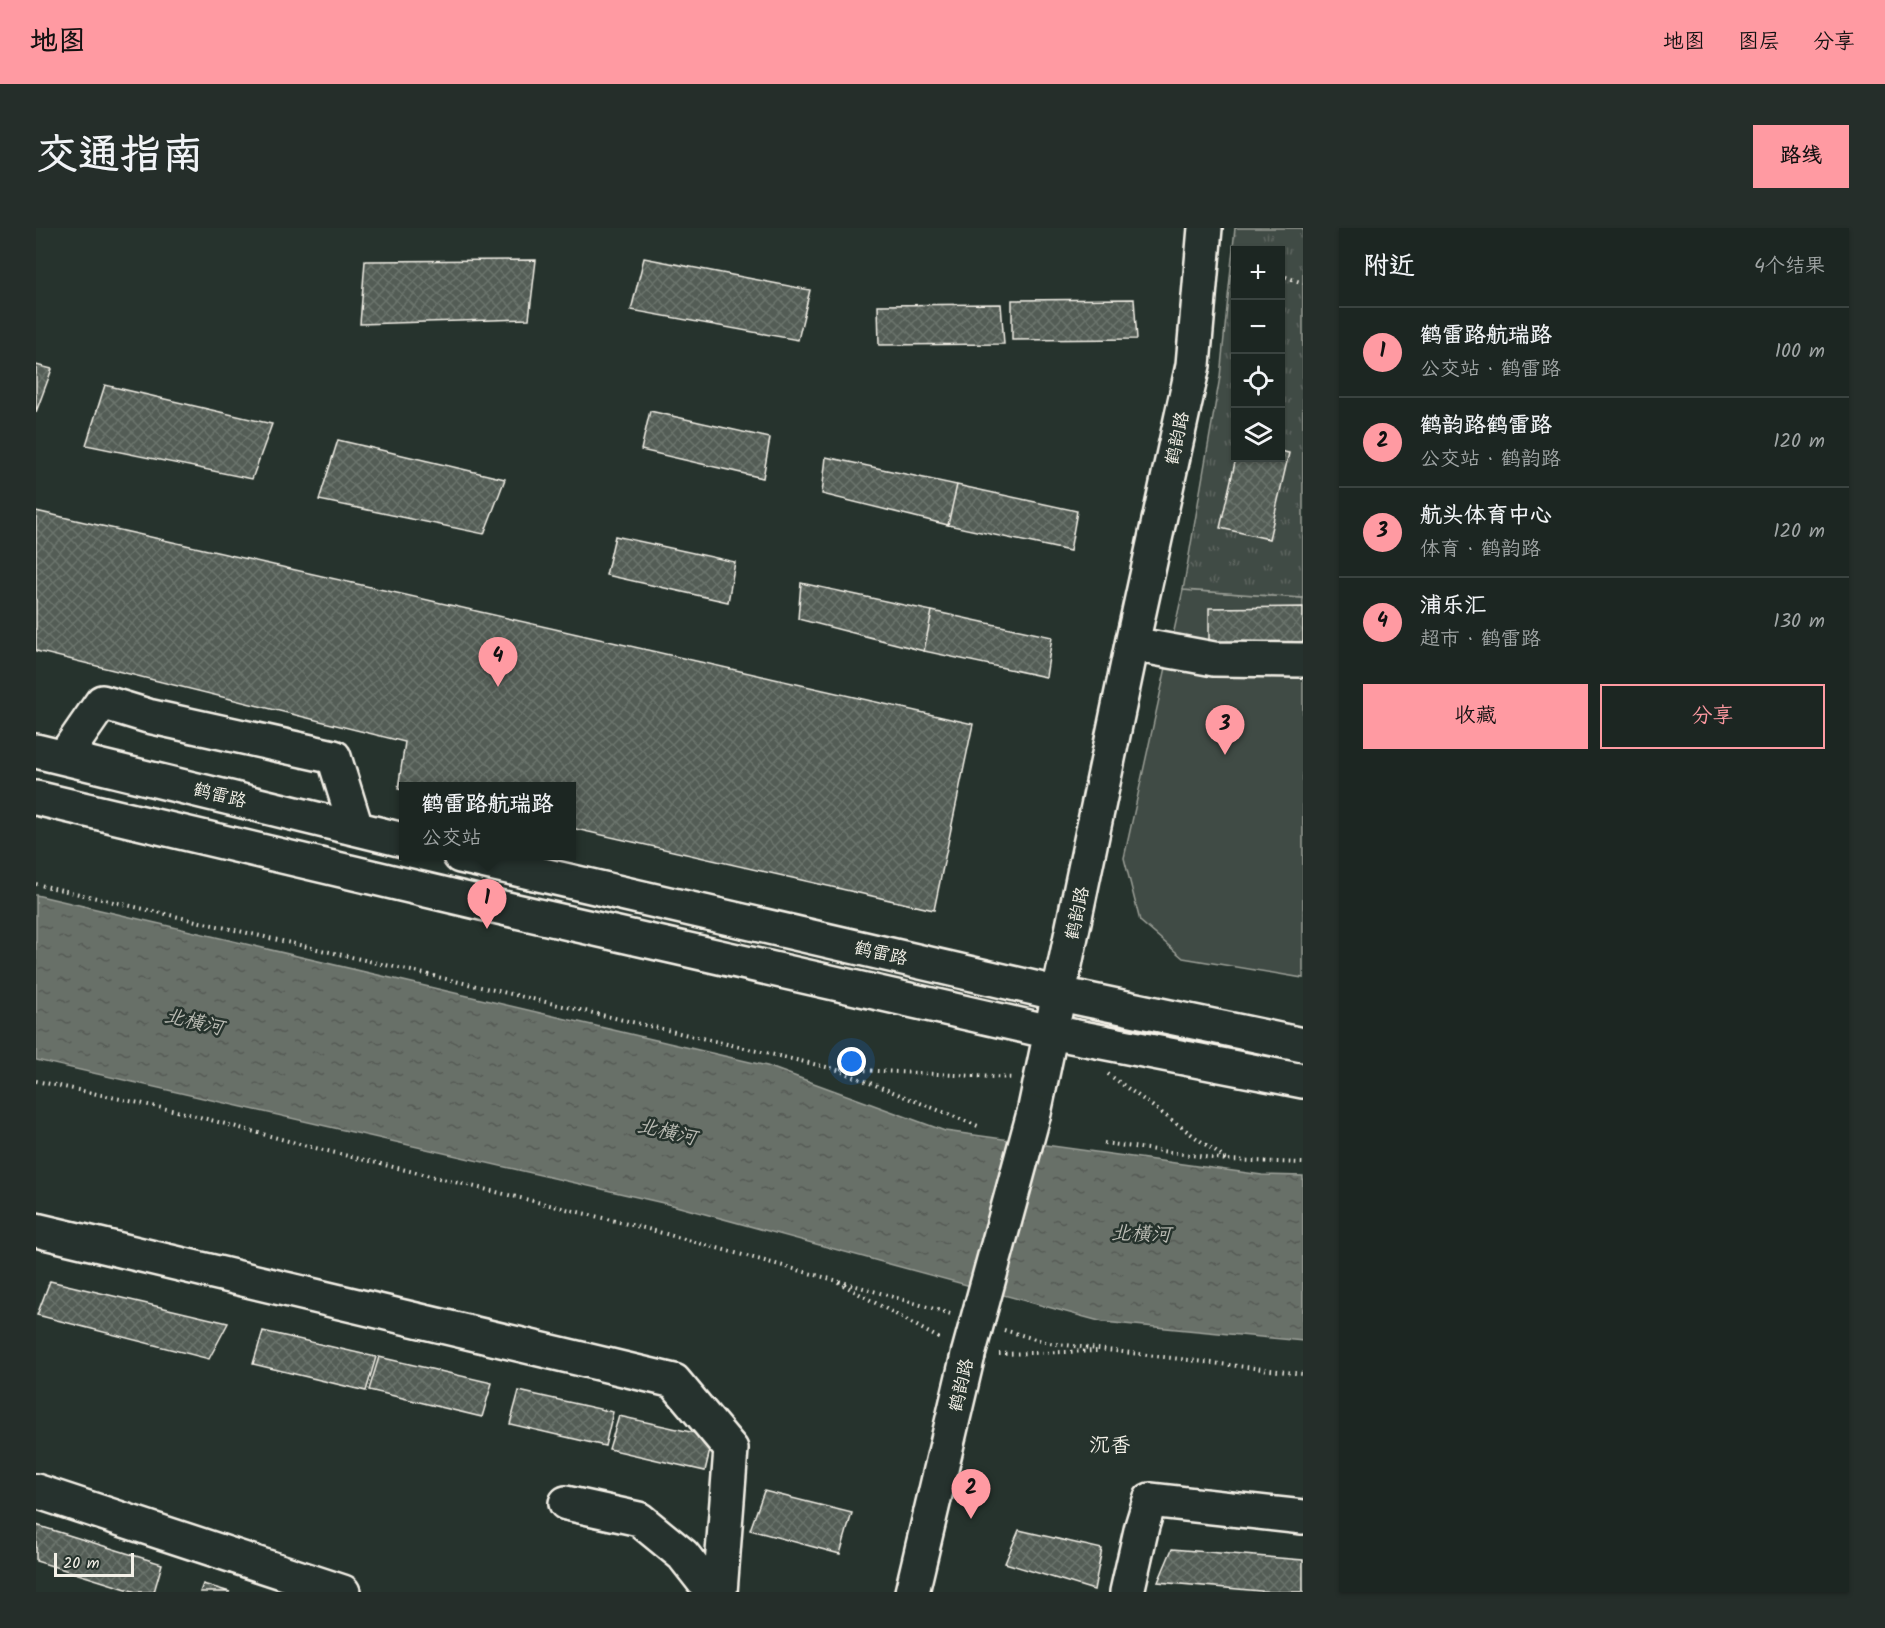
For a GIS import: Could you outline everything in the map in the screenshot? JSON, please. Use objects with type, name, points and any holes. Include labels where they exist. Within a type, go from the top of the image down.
[{"type":"street","name":"鹤韵路","points":[[912,1592],[968,1355],[1034,1113],[1060,994],[1132,644],[1193,365],[1205,228]]},
{"type":"street","points":[[1132,644],[1214,659],[1303,660]]},
{"type":"street","points":[[50,754],[102,702],[148,716],[334,757],[356,828]]},
{"type":"street","name":"鹤雷路","points":[[50,754],[399,839]]},
{"type":"street","points":[[36,798],[494,906],[1051,1032],[1303,1081]]},
{"type":"street","name":"鹤雷路","points":[[482,860],[1060,994],[1303,1045]]},
{"type":"street","points":[[36,1230],[674,1382],[730,1449],[720,1592]]},
{"type":"street","points":[[36,1491],[343,1592]]},
{"type":"street","points":[[1127,1592],[1150,1500],[1303,1517]]},
{"type":"street","points":[[566,1503],[639,1519],[683,1555],[712,1592]]},
{"type":"path","points":[[1285,276],[1303,283]]},
{"type":"path","points":[[36,884],[835,1069],[978,1126]]},
{"type":"path","points":[[835,1069],[1041,1080]]},
{"type":"path","points":[[1107,1072],[1227,1160]]},
{"type":"path","points":[[36,1081],[181,1112],[307,1146],[644,1228],[832,1279],[960,1317]]},
{"type":"path","points":[[1104,1143],[1227,1160],[1303,1162]]},
{"type":"path","points":[[832,1279],[968,1355],[1109,1351]]},
{"type":"path","points":[[993,1327],[1049,1343],[1303,1374]]},
{"type":"green space","points":[[1235,228],[1303,228],[1303,598],[1183,590],[1220,377],[1231,268],[1231,462],[1285,462],[1285,246],[1233,246]]},
{"type":"green space","points":[[1183,590],[1303,598],[1303,978],[1183,958],[1140,921],[1124,858]]},
{"type":"water","name":"北横河","points":[[36,895],[767,1066],[945,1131],[1262,1175],[1303,1176],[1303,1341],[1103,1322],[672,1205],[36,1060]]},
{"type":"building","points":[[644,258],[810,290],[798,340],[631,310]]},
{"type":"building","points":[[536,260],[529,319],[360,324],[365,261]]},
{"type":"building","points":[[1134,299],[1137,339],[1012,340],[1012,300]]},
{"type":"building","points":[[1001,304],[1004,344],[879,345],[878,305]]},
{"type":"building","points":[[36,365],[52,369],[36,412]]},
{"type":"building","points":[[105,385],[272,424],[252,479],[86,445]]},
{"type":"building","points":[[650,411],[770,438],[763,478],[641,450]]},
{"type":"building","points":[[338,440],[505,479],[484,534],[319,500]]},
{"type":"building","points":[[1285,452],[1289,453],[1269,539],[1220,528],[1235,462],[1285,462]]},
{"type":"building","points":[[826,457],[957,485],[948,525],[822,494]]},
{"type":"building","points":[[957,485],[1077,511],[1070,551],[948,525]]},
{"type":"building","points":[[36,511],[973,724],[934,910],[576,829],[576,782],[399,782],[405,742],[36,651]]},
{"type":"building","points":[[615,536],[735,562],[728,602],[606,575]]},
{"type":"building","points":[[801,583],[932,611],[924,651],[798,619]]},
{"type":"building","points":[[1303,607],[1303,648],[1209,648],[1209,608]]},
{"type":"building","points":[[932,611],[1052,637],[1046,677],[924,651]]},
{"type":"building","points":[[50,1281],[228,1323],[209,1359],[37,1315]]},
{"type":"building","points":[[263,1331],[376,1357],[366,1391],[253,1364]]},
{"type":"building","points":[[379,1357],[492,1383],[482,1417],[369,1390]]},
{"type":"building","points":[[519,1391],[613,1412],[605,1446],[510,1424]]},
{"type":"building","points":[[619,1416],[713,1437],[705,1471],[609,1449]]},
{"type":"building","points":[[764,1491],[852,1513],[840,1554],[750,1530]]},
{"type":"building","points":[[36,1525],[162,1564],[154,1592],[136,1592],[36,1561]]},
{"type":"building","points":[[1019,1530],[1102,1549],[1094,1590],[1005,1563]]},
{"type":"building","points":[[1172,1549],[1303,1560],[1303,1592],[1272,1592],[1158,1582]]},
{"type":"building","points":[[203,1584],[230,1592],[200,1592]]},
{"type":"place","name":"浦乐汇","points":[[498,687]]},
{"type":"place","name":"航头体育中心","points":[[1225,755]]},
{"type":"place","name":"鹤雷路航瑞路","points":[[487,929]]},
{"type":"place","name":"鹤韵路鹤雷路","points":[[971,1519]]},
{"type":"district","name":"沉香","points":[[1110,1445]]}]
